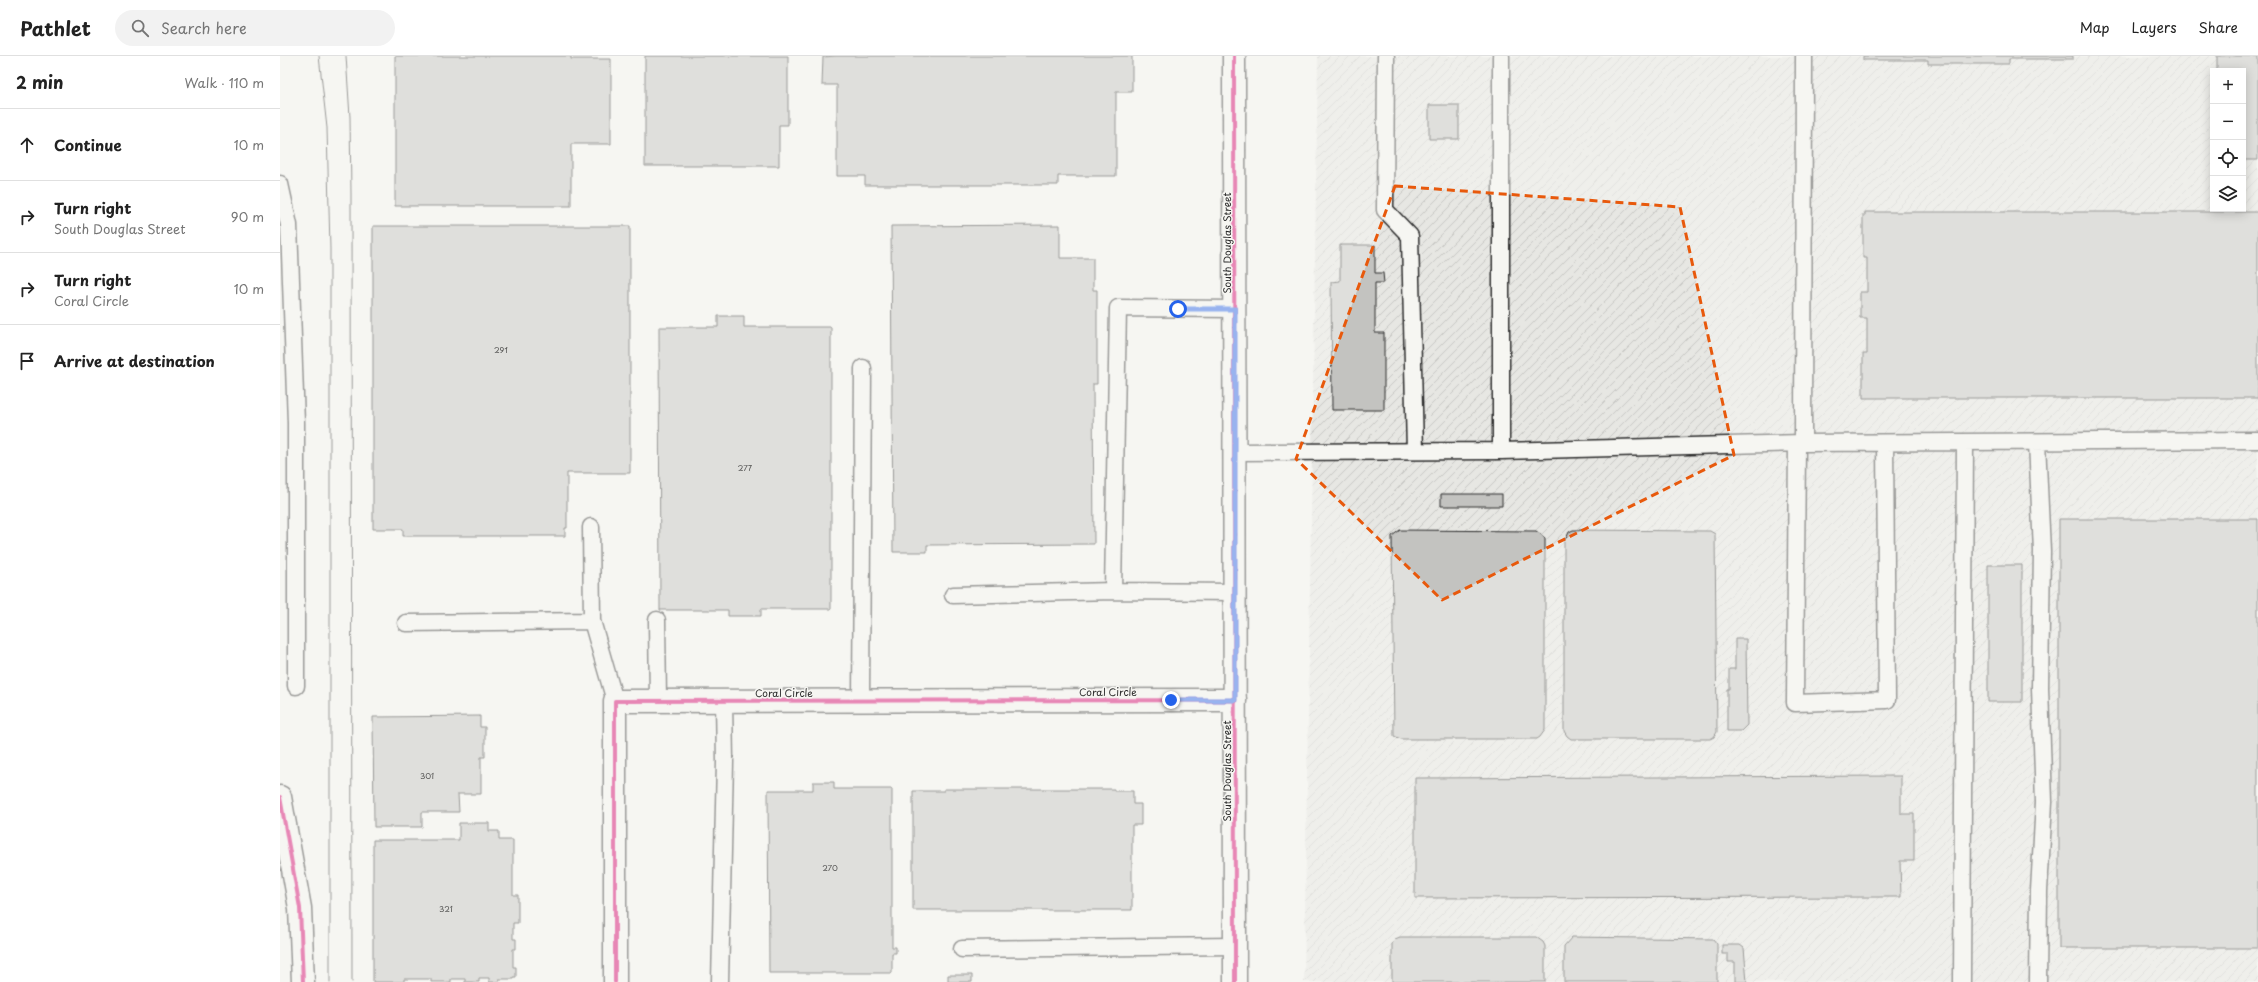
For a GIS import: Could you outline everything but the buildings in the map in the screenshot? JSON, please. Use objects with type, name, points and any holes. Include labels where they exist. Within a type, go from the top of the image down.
[{"type":"street","name":"South Douglas Street","points":[[1234,56],[1235,982]]},
{"type":"street","name":"Coral Circle","points":[[614,701],[1235,700]]},
{"type":"street","points":[[614,701],[615,982]]},
{"type":"street","points":[[280,797],[300,908],[303,982]]},
{"type":"lane","points":[[1386,56],[1384,210],[1410,236],[1415,451]]},
{"type":"lane","points":[[1501,56],[1501,451]]},
{"type":"lane","points":[[1804,56],[1800,443],[1794,703],[1887,700],[1885,443]]},
{"type":"lane","points":[[280,184],[289,225],[296,423],[296,686]]},
{"type":"lane","points":[[1113,591],[1118,308],[1235,309]]},
{"type":"lane","points":[[861,701],[863,368]]},
{"type":"lane","points":[[1235,452],[1501,451],[1800,443],[2258,440]]},
{"type":"lane","points":[[1962,982],[1965,442]]},
{"type":"lane","points":[[2037,442],[2042,551],[2040,688],[2044,802],[2039,891],[2038,982]]},
{"type":"lane","points":[[591,527],[592,621],[614,701]]},
{"type":"lane","points":[[953,595],[1113,591],[1235,592]]},
{"type":"lane","points":[[657,620],[658,701]]},
{"type":"lane","points":[[406,623],[592,621]]},
{"type":"lane","points":[[720,982],[725,762],[724,701]]},
{"type":"lane","points":[[962,949],[1235,946]]},
{"type":"highlighted area","points":[[1395,186],[1680,207],[1734,455],[1442,600],[1296,459]]},
{"type":"shaded area","points":[[1318,56],[2258,56],[2258,982],[1304,982]]},
{"type":"tram line","points":[[319,56],[327,128],[330,249],[330,982]]},
{"type":"tram line","points":[[346,56],[350,117],[351,194],[352,982]]},
{"type":"cycle path","points":[[1234,56],[1235,982]]},
{"type":"cycle path","points":[[615,982],[615,701],[1235,700]]},
{"type":"cycle path","points":[[280,797],[300,908],[303,982]]},
{"type":"route","points":[[1171,700],[1235,700],[1235,309],[1178,309]]}]
